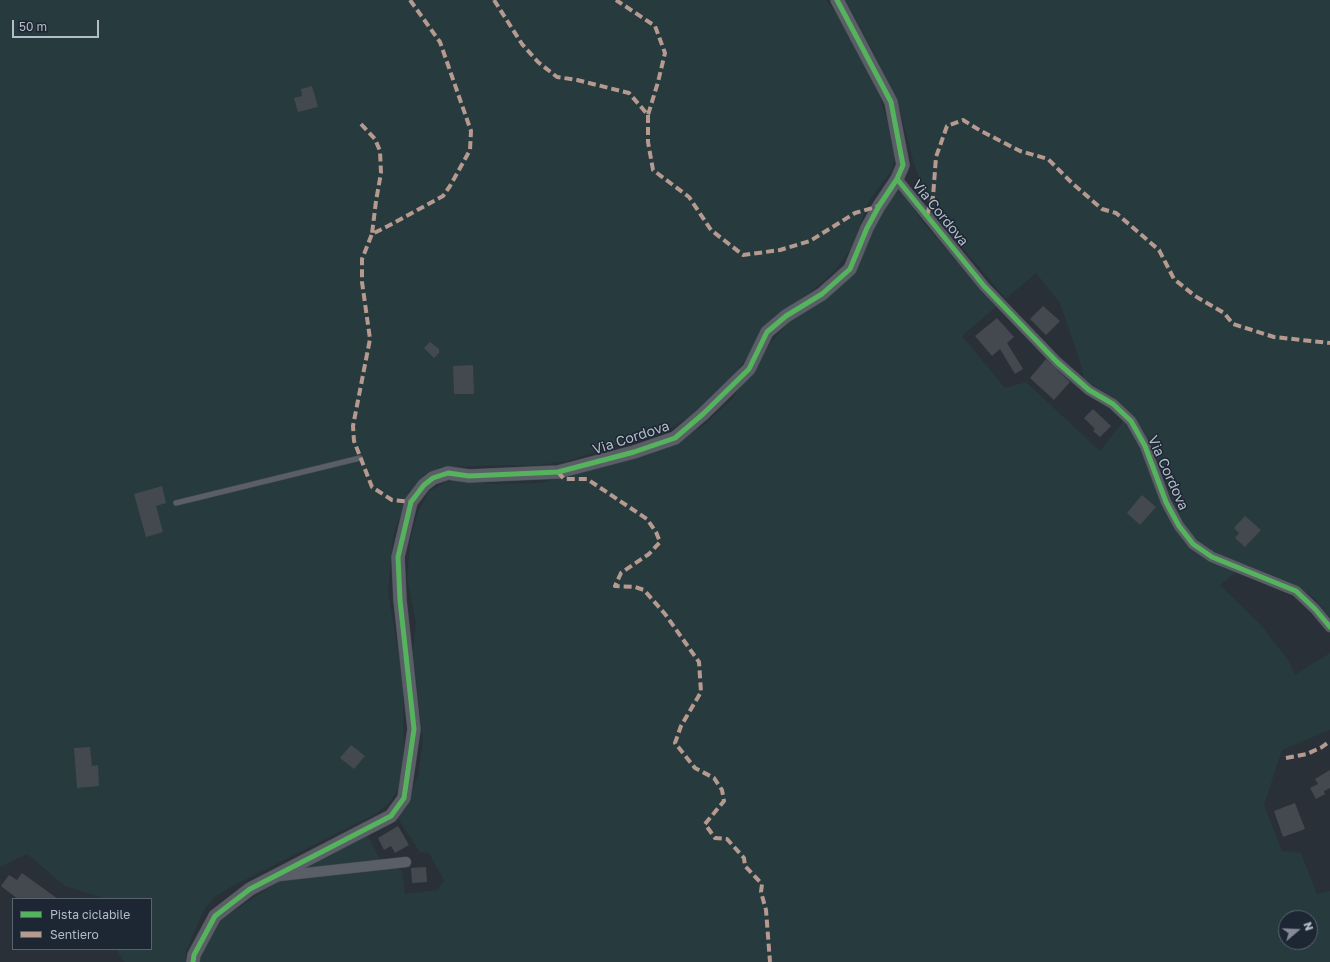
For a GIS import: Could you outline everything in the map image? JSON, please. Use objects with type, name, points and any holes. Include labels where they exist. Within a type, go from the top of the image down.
[{"type":"street","points":[[837,0],[891,102],[903,165],[897,179]]},
{"type":"street","name":"Via Cordova","points":[[275,876],[391,816],[404,798],[414,729],[400,600],[398,557],[411,502],[424,485],[433,478],[448,472],[469,476],[558,472],[634,452],[675,438],[703,414],[748,369],[768,332],[786,316],[822,294],[850,269],[867,228],[879,206],[897,179],[984,286],[1057,362],[1089,390],[1113,404],[1131,421],[1145,446],[1166,502],[1179,526],[1193,544],[1212,557],[1296,591],[1315,609],[1330,627]]},
{"type":"street","points":[[193,962],[194,955],[215,916],[250,889],[275,876],[406,862]]},
{"type":"lane","points":[[176,503],[360,458]]},
{"type":"green space","points":[[0,0],[826,0],[845,24],[877,90],[889,126],[895,156],[892,170],[869,201],[851,249],[834,272],[809,293],[775,316],[762,329],[747,357],[730,380],[692,415],[672,427],[568,461],[532,466],[511,465],[440,467],[409,492],[393,536],[388,591],[403,681],[404,766],[398,789],[389,803],[377,813],[227,889],[214,898],[204,910],[186,951],[186,962],[124,962],[117,950],[152,950],[152,898],[100,898],[65,886],[27,854],[0,867]]},
{"type":"green space","points":[[843,0],[1330,0],[1330,618],[1315,599],[1298,587],[1267,573],[1210,551],[1192,535],[1184,526],[1178,515],[1151,445],[1122,404],[1084,379],[1080,362],[1060,303],[1036,273],[1006,299],[932,214],[914,164],[900,110],[877,59],[850,9]]},
{"type":"green space","points":[[900,192],[908,199],[921,220],[997,306],[962,336],[1005,388],[1026,382],[1100,451],[1125,419],[1141,446],[1176,530],[1184,541],[1201,555],[1236,572],[1220,585],[1261,625],[1288,660],[1295,675],[1330,653],[1330,730],[1282,750],[1264,805],[1282,851],[1301,853],[1317,894],[1330,891],[1330,962],[197,962],[220,920],[293,872],[368,836],[380,859],[402,871],[405,894],[438,890],[444,880],[429,853],[420,852],[397,817],[407,803],[418,775],[423,741],[413,653],[416,623],[407,579],[410,541],[418,512],[429,491],[446,482],[469,479],[489,484],[540,483],[598,468],[666,445],[702,427],[732,399],[772,341],[796,314],[836,288],[888,198]]},
{"type":"building","points":[[312,86],[318,107],[298,112],[294,98],[302,96],[301,89]]},
{"type":"building","points":[[1043,306],[1060,321],[1046,335],[1030,319]]},
{"type":"building","points":[[997,318],[1014,337],[1007,343],[1023,369],[1015,374],[1000,349],[992,356],[975,336]]},
{"type":"building","points":[[430,342],[439,349],[439,353],[434,358],[424,348]]},
{"type":"building","points":[[1046,359],[1070,382],[1054,400],[1030,378]]},
{"type":"building","points":[[473,365],[474,394],[454,394],[453,366]]},
{"type":"building","points":[[1093,409],[1111,426],[1100,437],[1093,431],[1095,429],[1084,418]]},
{"type":"building","points":[[162,486],[166,503],[156,506],[163,532],[146,537],[134,494]]},
{"type":"building","points":[[1142,495],[1156,507],[1140,525],[1127,513]]},
{"type":"building","points":[[1245,516],[1261,530],[1245,547],[1235,538],[1239,533],[1234,528]]},
{"type":"building","points":[[351,745],[365,756],[354,769],[340,758]]},
{"type":"building","points":[[90,747],[92,766],[98,765],[99,786],[77,788],[74,748]]},
{"type":"building","points":[[1330,770],[1330,788],[1324,791],[1325,794],[1316,799],[1310,788],[1318,784],[1315,779]]},
{"type":"building","points":[[1295,803],[1305,829],[1283,837],[1274,811]]},
{"type":"building","points":[[398,826],[409,845],[395,853],[391,846],[384,850],[378,838]]},
{"type":"building","points":[[426,867],[427,882],[412,883],[411,868]]},
{"type":"building","points":[[22,873],[57,898],[17,898],[1,886],[9,875],[17,880]]},
{"type":"marked path","points":[[410,0],[440,42],[471,131],[470,150],[443,196],[372,234],[362,259],[362,282],[370,339],[353,426],[354,441],[372,487],[392,500],[411,502]]},
{"type":"marked path","points":[[494,0],[522,44],[538,62],[557,77],[577,80],[629,93],[648,115],[665,53],[655,26],[616,0]]},
{"type":"marked path","points":[[648,115],[648,142],[653,170],[689,197],[711,230],[743,255],[780,250],[810,241],[855,213],[879,206]]},
{"type":"marked path","points":[[927,215],[933,197],[936,157],[947,126],[963,120],[1020,151],[1048,159],[1072,183],[1102,209],[1116,213],[1159,250],[1174,279],[1195,296],[1224,313],[1233,324],[1274,337],[1330,343]]},
{"type":"marked path","points":[[361,124],[375,139],[380,151],[381,173],[372,234]]},
{"type":"marked path","points":[[558,472],[564,479],[587,479],[647,519],[656,532],[660,542],[649,554],[621,573],[615,586],[635,587],[644,590],[665,614],[699,662],[701,692],[681,726],[675,743],[695,768],[714,778],[722,790],[724,801],[705,824],[715,838],[727,839],[744,858],[745,866],[762,884],[761,892],[766,910],[770,962]]},
{"type":"marked path","points":[[1286,758],[1307,754],[1322,747],[1330,741]]},
{"type":"cycle path","points":[[193,962],[194,955],[215,916],[250,889],[391,816],[404,798],[414,729],[400,600],[398,557],[411,502],[424,485],[433,478],[448,473],[469,476],[558,472],[634,452],[675,438],[703,414],[749,369],[767,332],[786,316],[822,294],[850,269],[867,228],[879,206],[897,179],[903,165],[891,102],[837,0]]},
{"type":"cycle path","points":[[897,179],[984,286],[1057,362],[1089,390],[1113,404],[1131,421],[1145,446],[1166,502],[1179,526],[1193,544],[1212,557],[1296,591],[1315,609],[1330,627]]}]
